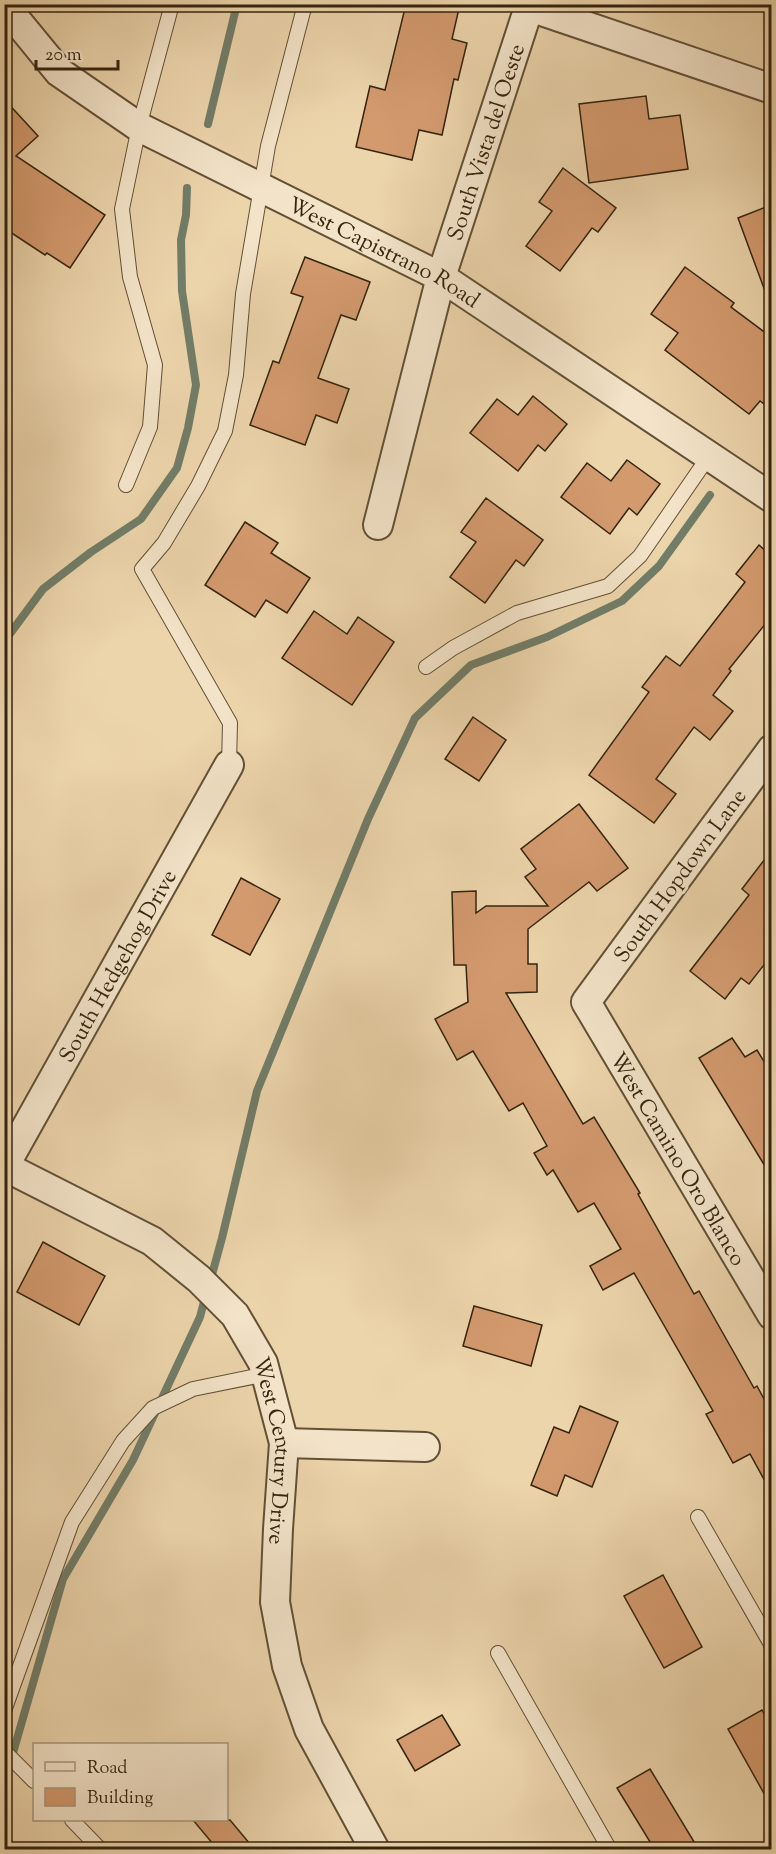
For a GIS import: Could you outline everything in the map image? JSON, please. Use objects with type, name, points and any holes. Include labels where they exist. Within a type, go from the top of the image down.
[{"type":"street","name":"West Capistrano Road","points":[[4,5],[60,72],[139,127],[441,277],[771,498]]},
{"type":"street","points":[[530,6],[771,90]]},
{"type":"street","name":"South Vista del Oeste","points":[[378,525],[441,277],[530,6]]},
{"type":"street","name":"South Hopdown Lane","points":[[586,1002],[771,749]]},
{"type":"street","name":"South Hedgehog Drive","points":[[5,1166],[229,765]]},
{"type":"street","name":"West Camino Oro Blanco","points":[[586,1002],[771,1315]]},
{"type":"street","name":"West Century Drive","points":[[5,1166],[152,1241],[200,1279],[235,1315],[263,1363],[284,1443],[275,1602],[287,1665],[309,1729],[375,1850]]},
{"type":"street","points":[[284,1443],[425,1447]]},
{"type":"lane","points":[[126,485],[150,426],[155,364],[130,277],[122,209],[139,127],[172,4]]},
{"type":"lane","points":[[229,765],[230,723],[142,568],[164,543],[193,496],[225,431],[236,375],[243,294],[268,146],[305,4]]},
{"type":"lane","points":[[426,667],[453,648],[517,613],[608,585],[640,556],[709,456]]},
{"type":"lane","points":[[4,1711],[72,1522],[123,1440],[153,1408],[193,1389],[267,1374]]},
{"type":"lane","points":[[698,1517],[771,1646]]},
{"type":"lane","points":[[498,1653],[610,1850]]},
{"type":"lane","points":[[4,1751],[33,1780]]},
{"type":"lane","points":[[73,1821],[101,1850]]},
{"type":"building","points":[[406,4],[460,4],[452,39],[467,43],[458,80],[454,79],[442,135],[419,130],[412,160],[356,147],[370,86],[385,90]]},
{"type":"building","points":[[646,96],[649,119],[680,115],[688,169],[589,183],[579,104]]},
{"type":"building","points":[[4,99],[38,136],[16,156],[105,215],[70,268],[47,253],[45,255],[4,228]]},
{"type":"building","points":[[563,168],[616,208],[598,232],[592,228],[560,271],[526,246],[552,211],[539,202]]},
{"type":"building","points":[[771,205],[771,302],[769,302],[738,218]]},
{"type":"building","points":[[305,257],[370,282],[356,320],[341,315],[318,378],[349,389],[337,423],[316,415],[305,445],[250,425],[273,361],[279,363],[303,297],[291,293]]},
{"type":"building","points":[[685,267],[734,303],[731,307],[771,337],[771,409],[760,401],[749,414],[665,350],[678,333],[651,314]]},
{"type":"building","points":[[533,396],[567,424],[545,451],[538,445],[518,471],[470,433],[497,399],[518,415]]},
{"type":"building","points":[[627,460],[660,484],[637,515],[629,508],[610,534],[561,497],[587,463],[611,481]]},
{"type":"building","points":[[486,498],[543,540],[524,566],[516,560],[485,603],[450,577],[476,542],[461,532]]},
{"type":"building","points":[[245,522],[278,543],[271,553],[310,578],[287,613],[266,600],[255,617],[205,585]]},
{"type":"building","points":[[759,545],[771,556],[771,617],[729,669],[731,671],[713,695],[733,711],[710,740],[694,727],[656,779],[676,794],[654,823],[589,775],[649,692],[642,687],[666,656],[680,666],[745,582],[736,574]]},
{"type":"building","points":[[314,611],[347,634],[358,617],[394,642],[352,705],[282,658]]},
{"type":"building","points":[[473,717],[506,740],[479,781],[445,759]]},
{"type":"building","points":[[579,804],[628,868],[597,891],[589,882],[528,929],[528,964],[537,964],[537,992],[506,993],[583,1124],[594,1117],[640,1193],[638,1194],[694,1294],[699,1291],[754,1388],[757,1386],[771,1412],[771,1492],[750,1454],[733,1463],[706,1414],[713,1411],[634,1273],[603,1290],[590,1266],[621,1249],[594,1203],[578,1212],[553,1170],[547,1175],[534,1153],[547,1146],[523,1103],[509,1111],[473,1051],[457,1060],[435,1019],[468,1002],[466,965],[454,965],[452,892],[476,891],[476,913],[486,906],[548,906],[525,877],[536,869],[521,849]]},
{"type":"building","points":[[771,851],[771,956],[749,984],[741,978],[725,999],[690,971],[749,895],[742,889]]},
{"type":"building","points":[[241,878],[280,899],[250,955],[212,935]]},
{"type":"building","points":[[732,1038],[745,1057],[757,1050],[771,1073],[771,1176],[699,1058]]},
{"type":"building","points":[[43,1242],[105,1276],[79,1325],[17,1292]]},
{"type":"building","points":[[474,1306],[542,1325],[531,1366],[463,1346]]},
{"type":"building","points":[[580,1406],[618,1422],[592,1487],[565,1475],[557,1496],[531,1485],[554,1427],[569,1433]]},
{"type":"building","points":[[663,1575],[702,1647],[664,1668],[624,1596]]},
{"type":"building","points":[[762,1710],[771,1726],[771,1806],[728,1729]]},
{"type":"building","points":[[442,1715],[460,1745],[415,1771],[397,1740]]},
{"type":"building","points":[[650,1769],[699,1850],[655,1850],[617,1788]]},
{"type":"building","points":[[230,1820],[255,1850],[218,1850],[194,1821]]},
{"type":"waterway","points":[[208,124],[237,4]]},
{"type":"waterway","points":[[4,645],[43,589],[91,552],[141,519],[177,468],[196,385],[182,291],[181,240],[186,215],[187,188]]},
{"type":"waterway","points":[[210,1282],[257,1091],[368,819],[415,718],[471,665],[547,637],[622,601],[659,566],[710,495]]},
{"type":"waterway","points":[[4,1784],[63,1579],[133,1460],[200,1317],[206,1294]]}]
